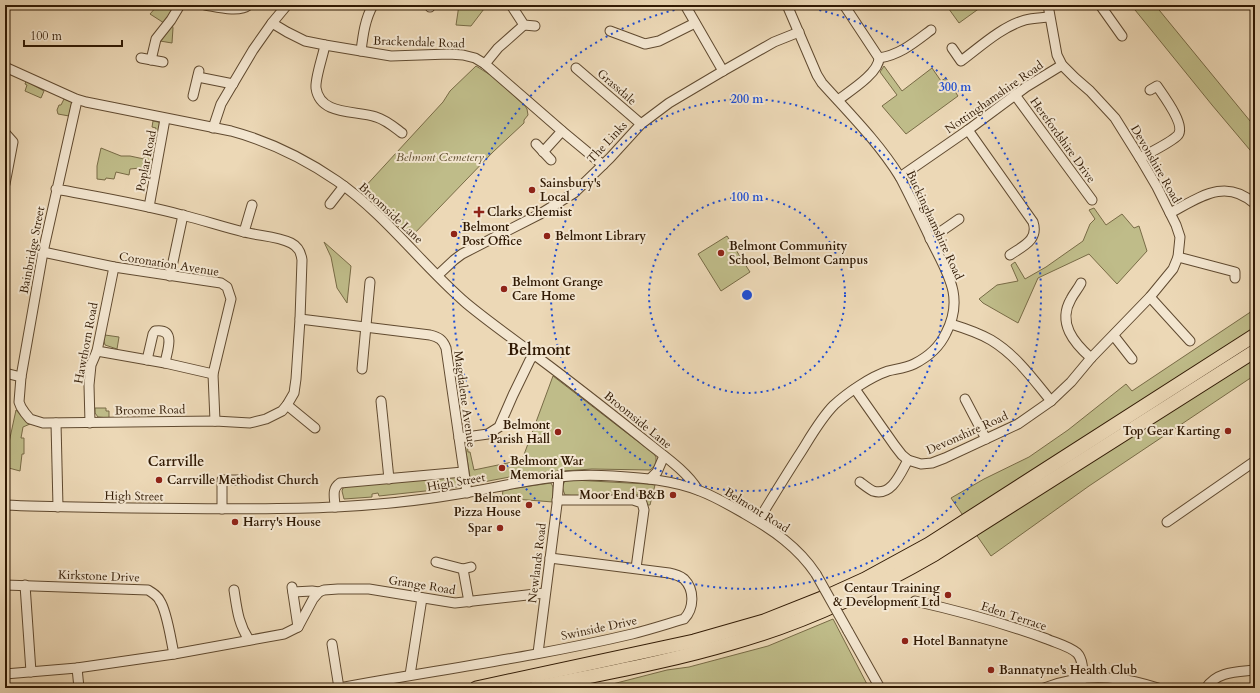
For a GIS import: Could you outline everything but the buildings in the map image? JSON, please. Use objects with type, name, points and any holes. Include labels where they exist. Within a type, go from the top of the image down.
[{"type":"highway","points":[[476,688],[694,641],[764,621],[832,594],[865,579],[929,544],[1255,335]]},
{"type":"highway","points":[[534,688],[697,653],[733,643],[803,620],[843,602],[903,573],[935,554],[1255,351]]},
{"type":"street","points":[[151,60],[153,46],[156,39],[171,20],[180,5]]},
{"type":"street","points":[[205,5],[239,9],[246,8],[249,5]]},
{"type":"street","points":[[212,128],[221,104],[253,50],[287,5]]},
{"type":"street","points":[[361,52],[368,12],[372,5]]},
{"type":"street","points":[[511,5],[524,25]]},
{"type":"street","points":[[685,5],[723,71]]},
{"type":"street","name":"Buckinghamshire Road","points":[[758,521],[823,419],[834,405],[870,379],[887,371],[913,365],[927,356],[943,339],[951,324],[955,305],[953,293],[945,269],[900,177],[881,150],[817,75],[787,5]]},
{"type":"street","points":[[838,100],[873,73],[879,62],[879,58],[844,5]]},
{"type":"street","name":"Devonshire Road","points":[[908,460],[921,464],[932,463],[946,458],[1018,424],[1051,401],[1071,382],[1091,358],[1114,336],[1150,297],[1174,269],[1178,257],[1180,237],[1176,225],[1157,187],[1140,158],[1115,118],[1090,91],[1062,65],[1057,55],[1048,5]]},
{"type":"street","points":[[1100,5],[1122,36]]},
{"type":"street","points":[[952,48],[961,61],[1015,24],[1033,18],[1049,17]]},
{"type":"street","name":"Brackendale Road","points":[[272,23],[305,41],[325,46],[391,56],[449,54],[464,55],[475,58],[485,64],[603,165]]},
{"type":"street","points":[[610,31],[645,44],[659,41],[695,23]]},
{"type":"street","points":[[485,64],[498,48],[524,25],[535,26]]},
{"type":"street","points":[[879,58],[890,56],[905,49],[931,30]]},
{"type":"street","name":"The Links","points":[[438,275],[462,254],[534,218],[574,193],[603,165],[641,124],[669,103],[774,42],[799,32]]},
{"type":"street","points":[[325,46],[319,67],[316,87],[322,101],[328,107],[377,117],[402,133]]},
{"type":"street","points":[[141,58],[163,62]]},
{"type":"street","name":"Nottinghamshire Road","points":[[900,177],[968,130],[1015,95],[1062,65]]},
{"type":"street","name":"Broomside Lane","points":[[5,67],[76,99],[241,134],[286,152],[327,174],[344,186],[381,218],[467,304],[664,456],[692,481],[698,490]]},
{"type":"street","name":"Grassdale","points":[[576,68],[641,124]]},
{"type":"street","points":[[194,96],[198,74],[233,84]]},
{"type":"street","points":[[1140,158],[1172,140],[1178,135],[1181,128],[1157,86],[1150,90]]},
{"type":"street","name":"Herefordshire Drive","points":[[1015,95],[1092,200]]},
{"type":"street","name":"Bainbridge Street","points":[[19,402],[21,377],[43,252],[76,105]]},
{"type":"street","name":"Poplar Road","points":[[149,207],[165,119]]},
{"type":"street","points":[[968,130],[1033,222],[1035,229],[1034,236],[1010,256]]},
{"type":"street","points":[[543,152],[562,131]]},
{"type":"street","points":[[5,133],[13,142],[5,184]]},
{"type":"street","points":[[536,144],[551,160]]},
{"type":"street","points":[[330,204],[344,186]]},
{"type":"street","points":[[56,189],[183,215],[244,232],[271,237],[291,243],[297,247],[301,253],[302,260],[300,320],[294,393],[287,405],[315,428]]},
{"type":"street","points":[[1170,213],[1206,194],[1222,191],[1241,194],[1255,204]]},
{"type":"street","points":[[244,232],[253,204]]},
{"type":"street","points":[[170,276],[183,215]]},
{"type":"street","points":[[930,239],[959,219]]},
{"type":"street","name":"Coronation Avenue","points":[[43,252],[114,268],[221,283],[227,287],[231,299],[213,374],[215,421]]},
{"type":"street","points":[[1178,257],[1233,271],[1235,272],[1235,278]]},
{"type":"street","name":"Hawthorn Road","points":[[90,423],[89,385],[114,268]]},
{"type":"street","points":[[362,368],[370,282]]},
{"type":"street","points":[[1081,288],[1071,299],[1067,309],[1066,325],[1076,344],[1091,358]]},
{"type":"street","points":[[1150,297],[1190,340]]},
{"type":"street","name":"Magdalene Avenue","points":[[300,320],[430,335],[440,338],[444,342],[467,493]]},
{"type":"street","points":[[951,324],[989,339],[1003,348],[1017,360],[1051,401]]},
{"type":"street","points":[[147,360],[153,334],[159,330],[166,332],[169,338],[165,363]]},
{"type":"street","points":[[1114,336],[1133,358],[1123,365]]},
{"type":"street","points":[[97,351],[165,363],[213,374]]},
{"type":"street","points":[[459,438],[488,434],[499,427],[530,360],[534,355]]},
{"type":"street","points":[[5,373],[21,377]]},
{"type":"street","points":[[855,389],[895,446],[908,460],[893,486],[887,490],[878,492],[860,482]]},
{"type":"street","points":[[965,399],[986,439]]},
{"type":"street","points":[[381,401],[389,479]]},
{"type":"street","name":"Broome Road","points":[[19,402],[30,419],[43,423],[250,422],[266,419],[282,411],[287,405]]},
{"type":"street","points":[[56,423],[58,507]]},
{"type":"street","points":[[650,479],[657,472],[664,456]]},
{"type":"street","points":[[1167,522],[1255,461]]},
{"type":"street","name":"High Street","points":[[336,507],[334,490],[340,483],[464,472]]},
{"type":"street","name":"High Street","points":[[5,505],[222,509],[336,507],[405,502],[467,493],[559,476],[588,475],[650,479],[674,483],[698,490]]},
{"type":"street","name":"Newlands Road","points":[[538,654],[559,476]]},
{"type":"street","points":[[222,509],[222,480],[243,480]]},
{"type":"street","name":"Belmont Road","points":[[698,490],[758,521],[795,549],[809,564],[880,688]]},
{"type":"street","points":[[557,500],[633,500],[642,503],[644,510],[636,568]]},
{"type":"street","name":"Swinside Drive","points":[[332,644],[339,688],[538,654],[633,634],[684,619],[688,615],[692,598],[690,588],[684,579],[669,573],[550,558]]},
{"type":"street","points":[[436,562],[467,568],[469,602]]},
{"type":"street","name":"Kirkstone Drive","points":[[5,585],[148,590],[155,594],[164,608],[174,654]]},
{"type":"street","points":[[25,585],[31,672]]},
{"type":"street","name":"Grange Road","points":[[298,627],[292,590],[319,592],[338,588],[369,589],[455,603],[545,593]]},
{"type":"street","points":[[235,589],[236,607],[239,621],[249,640]]},
{"type":"street","points":[[5,674],[77,668],[174,654],[284,634],[298,627],[313,598],[319,592]]},
{"type":"street","points":[[410,675],[422,598]]},
{"type":"street","name":"Eden Terrace","points":[[915,601],[972,615],[1029,632],[1067,647],[1076,652],[1082,662],[1083,679]]},
{"type":"street","points":[[77,668],[79,688]]},
{"type":"street","points":[[1206,688],[1221,675],[1255,670]]},
{"type":"street","points":[[1044,688],[1083,679],[1118,679],[1158,688]]},
{"type":"green space","points":[[158,5],[174,5],[175,8],[171,20],[173,28],[172,43],[160,41],[164,23],[150,14]]},
{"type":"green space","points":[[459,5],[487,5],[471,26],[456,25]]},
{"type":"green space","points":[[946,5],[984,5],[959,23]]},
{"type":"green space","points":[[1131,5],[1155,5],[1255,127],[1255,156],[1212,105]]},
{"type":"green space","name":"Belmont Cemetery","points":[[476,66],[492,76],[525,106],[528,115],[524,120],[524,123],[493,152],[410,238],[362,190],[443,102],[450,91]]},
{"type":"green space","points":[[884,66],[902,91],[932,68],[941,81],[946,78],[958,96],[906,134],[882,106],[897,95],[880,72]]},
{"type":"green space","points":[[26,81],[44,91],[41,98],[25,91],[27,85],[25,84]]},
{"type":"green space","points":[[64,99],[72,102],[69,116],[58,114],[57,110],[59,105],[61,105]]},
{"type":"green space","points":[[153,121],[160,123],[153,171],[141,168],[130,169],[129,175],[116,172],[114,179],[97,179],[97,166],[101,148],[121,156],[144,159],[144,156],[146,157],[149,138],[154,138],[156,128],[152,127]]},
{"type":"green space","points":[[1094,208],[1106,225],[1122,214],[1134,228],[1139,226],[1147,251],[1117,284],[1089,254],[1038,278],[1018,323],[983,303],[979,299],[997,285],[1018,281],[1011,265],[1015,262],[1025,279],[1046,267],[1083,241],[1090,224],[1095,219],[1089,210]]},
{"type":"green space","points":[[727,236],[750,272],[721,291],[698,254]]},
{"type":"green space","points":[[324,242],[351,266],[347,303],[337,288],[331,257]]},
{"type":"green space","points":[[1255,309],[1255,375],[1089,486],[991,556],[951,498],[984,479],[1029,457],[1068,430],[1126,384],[1132,391]]},
{"type":"green space","points":[[105,335],[119,337],[117,349],[105,345]]},
{"type":"green space","points":[[553,376],[654,454],[656,457],[656,465],[650,470],[592,469],[531,473],[478,483],[472,480],[470,477],[465,442],[467,440],[468,452],[470,452],[474,470],[522,460]]},
{"type":"green space","points":[[95,408],[106,408],[106,411],[109,411],[109,418],[98,417],[95,413]]},
{"type":"green space","points":[[16,410],[30,424],[23,427],[21,438],[24,438],[24,454],[22,454],[20,471],[5,467]]},
{"type":"green space","points":[[456,475],[461,478],[460,486],[453,488],[379,496],[378,493],[372,494],[372,497],[344,499],[342,491],[343,488],[347,486]]},
{"type":"green space","points":[[573,480],[655,485],[650,505],[647,505],[640,495],[565,495],[562,487],[565,481]]},
{"type":"green space","points":[[551,483],[553,487],[553,502],[502,498],[503,490]]},
{"type":"green space","points":[[833,619],[869,688],[597,688],[667,670],[689,667],[768,646]]},
{"type":"place","name":"Sainsbury's Local","points":[[532,190]]},
{"type":"place","name":"Clarks Chemist","points":[[479,212]]},
{"type":"place","name":"Belmont Post Office","points":[[454,234]]},
{"type":"place","name":"Belmont Library","points":[[547,236]]},
{"type":"place","name":"Belmont Community School, Belmont Campus","points":[[721,253]]},
{"type":"place","name":"Belmont Grange Care Home","points":[[504,289]]},
{"type":"place","name":"Top Gear Karting","points":[[1228,431]]},
{"type":"place","name":"Belmont Parish Hall","points":[[558,432]]},
{"type":"place","name":"Belmont War Memorial","points":[[502,468]]},
{"type":"place","name":"Carrville Methodist Church","points":[[159,480]]},
{"type":"place","name":"Moor End B&B","points":[[673,495]]},
{"type":"place","name":"Belmont Pizza House","points":[[529,505]]},
{"type":"place","name":"Harry's House","points":[[235,522]]},
{"type":"place","name":"Spar","points":[[500,528]]},
{"type":"place","name":"Centaur Training & Development Ltd","points":[[948,595]]},
{"type":"place","name":"Hotel Bannatyne","points":[[905,641]]},
{"type":"place","name":"Bannatyne's Health Club","points":[[991,670]]},
{"type":"district","name":"Belmont","points":[[539,350]]},
{"type":"district","name":"Carrville","points":[[176,461]]}]
